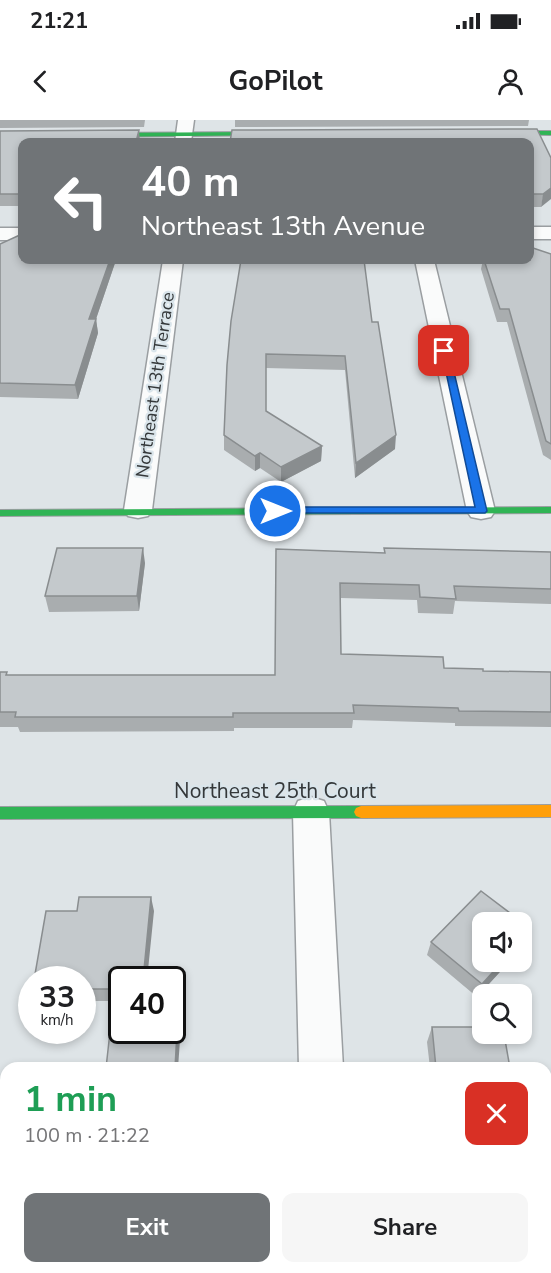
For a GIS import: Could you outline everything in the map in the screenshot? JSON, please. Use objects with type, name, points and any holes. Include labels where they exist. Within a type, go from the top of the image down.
[{"type":"street","points":[[81,135],[184,132],[293,134]]},
{"type":"street","points":[[481,133],[551,133]]},
{"type":"street","points":[[534,233],[551,233]]},
{"type":"street","points":[[0,234],[18,234]]},
{"type":"street","name":"Northeast 13th Terrace","points":[[138,510],[172,264]]},
{"type":"street","points":[[425,264],[481,511]]},
{"type":"street","points":[[0,513],[138,510],[551,510]]},
{"type":"street","name":"Northeast 25th Court","points":[[0,813],[551,811]]},
{"type":"street","points":[[311,812],[321,1062]]},
{"type":"building","points":[[537,129],[551,158],[551,188],[543,194],[534,194],[534,138],[231,138],[232,130]]},
{"type":"building","points":[[139,130],[137,138],[18,138],[18,194],[0,194],[0,131]]},
{"type":"building","points":[[18,236],[18,264],[109,264],[89,319],[96,319],[75,385],[0,383],[0,244]]},
{"type":"building","points":[[534,248],[551,254],[551,444],[546,441],[509,309],[500,309],[485,264],[534,264]]},
{"type":"building","points":[[240,264],[365,264],[372,322],[378,322],[396,435],[356,463],[345,356],[266,354],[266,411],[322,446],[281,467],[260,453],[255,456],[224,435],[231,321]]},
{"type":"building","points":[[57,548],[143,548],[137,596],[45,596]]},
{"type":"building","points":[[384,548],[551,552],[551,589],[454,586],[456,599],[420,597],[419,585],[340,583],[341,654],[443,657],[444,668],[551,672],[551,712],[459,711],[458,708],[353,705],[354,713],[233,713],[233,717],[15,717],[16,712],[0,712],[0,672],[7,672],[6,675],[275,675],[276,549],[385,553]]},
{"type":"building","points":[[481,891],[509,912],[472,912],[472,972],[493,972],[482,984],[431,942]]},
{"type":"building","points":[[79,897],[151,897],[144,966],[108,966],[108,989],[96,989],[96,966],[36,966],[46,911],[77,911]]},
{"type":"building","points":[[432,1027],[472,1027],[472,1044],[506,1044],[509,1062],[435,1062]]},
{"type":"building","points":[[109,1044],[176,1044],[175,1062],[107,1062]]},
{"type":"traffic: fast","points":[[493,133],[551,133]]},
{"type":"traffic: fast","points":[[94,135],[276,134]]},
{"type":"traffic: fast","points":[[0,513],[551,510]]},
{"type":"traffic: fast","points":[[0,813],[361,812]]},
{"type":"traffic: slow","points":[[361,812],[551,811]]},
{"type":"route","points":[[275,511],[481,511],[444,351]]}]
